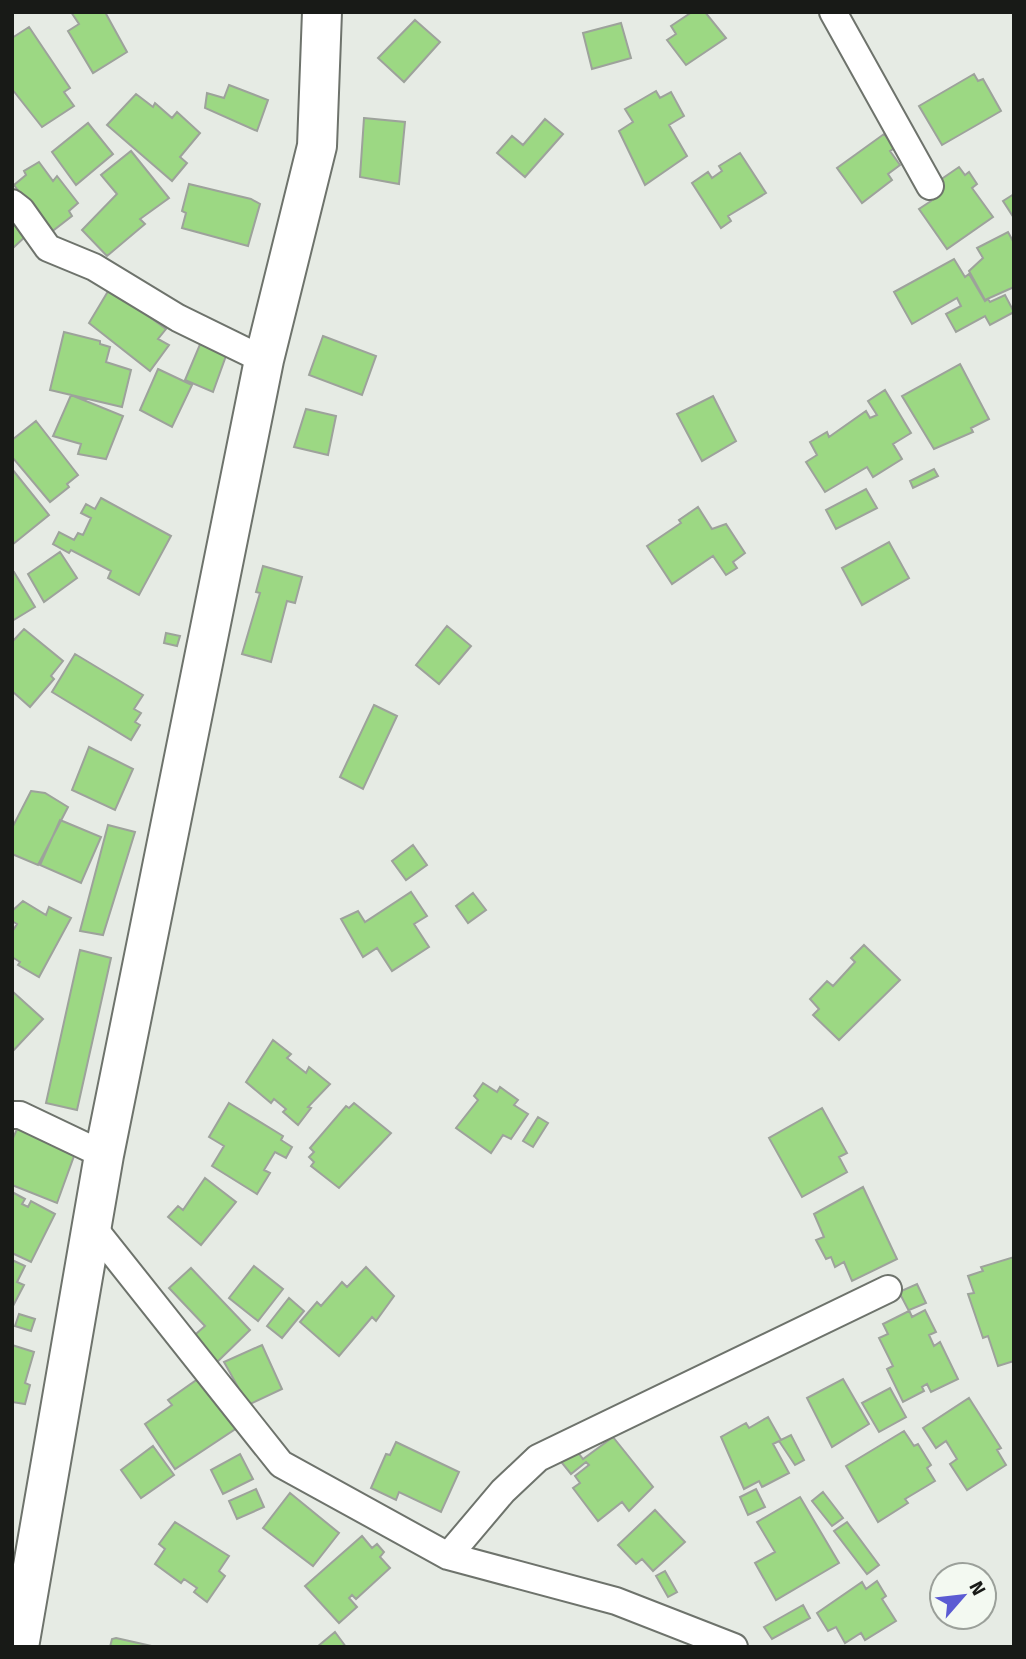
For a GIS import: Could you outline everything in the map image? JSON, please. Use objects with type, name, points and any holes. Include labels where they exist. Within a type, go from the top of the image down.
[{"type":"main road","points":[[19,1647],[21,1586],[104,1155],[264,360],[317,146],[322,12]]},
{"type":"street","points":[[833,12],[930,186]]},
{"type":"street","points":[[12,203],[21,210],[48,248],[93,267],[178,318],[264,360]]},
{"type":"street","points":[[15,1111],[104,1155]]},
{"type":"street","points":[[92,1226],[281,1464],[448,1556],[616,1601],[734,1647]]},
{"type":"street","points":[[448,1556],[503,1491],[538,1458],[888,1289]]},
{"type":"building","points":[[71,12],[105,12],[127,52],[93,73],[68,31],[79,24]]},
{"type":"building","points":[[692,12],[705,12],[726,38],[686,65],[667,40],[676,34],[671,26]]},
{"type":"building","points":[[415,20],[440,42],[404,82],[378,58]]},
{"type":"building","points":[[621,23],[631,58],[592,69],[583,33]]},
{"type":"building","points":[[29,27],[70,88],[64,92],[74,106],[42,127],[12,89],[12,38]]},
{"type":"building","points":[[974,74],[978,81],[983,79],[1001,111],[942,145],[919,106]]},
{"type":"building","points":[[229,85],[268,100],[257,131],[205,108],[207,93],[224,98]]},
{"type":"building","points":[[656,91],[660,98],[671,92],[684,116],[669,125],[687,156],[645,185],[619,131],[633,122],[625,109]]},
{"type":"building","points":[[136,94],[153,107],[155,103],[172,118],[177,112],[200,133],[180,157],[187,163],[172,181],[107,125]]},
{"type":"building","points":[[364,118],[405,122],[399,184],[360,177]]},
{"type":"building","points":[[545,119],[563,134],[525,177],[497,153],[512,136],[523,145]]},
{"type":"building","points":[[88,123],[113,154],[76,185],[52,152]]},
{"type":"building","points":[[884,134],[895,148],[890,151],[900,165],[888,174],[892,180],[862,203],[837,168]]},
{"type":"building","points":[[131,151],[169,198],[140,219],[145,224],[107,256],[82,230],[117,194],[101,175]]},
{"type":"building","points":[[740,153],[766,193],[728,216],[731,221],[721,228],[692,183],[708,172],[712,178],[722,171],[719,166]]},
{"type":"building","points":[[39,162],[53,181],[57,176],[78,203],[69,211],[72,216],[50,233],[14,185],[26,175],[24,171]]},
{"type":"building","points":[[959,167],[965,175],[969,172],[977,184],[972,188],[993,217],[947,249],[919,209],[931,201],[924,191]]},
{"type":"building","points":[[189,184],[251,199],[260,204],[248,246],[182,228],[186,213],[182,211]]},
{"type":"building","points":[[1014,194],[1014,218],[1003,201]]},
{"type":"building","points":[[12,219],[27,235],[12,249]]},
{"type":"building","points":[[1008,232],[1014,243],[1014,287],[985,300],[969,271],[983,258],[977,248]]},
{"type":"building","points":[[954,259],[965,277],[969,274],[985,301],[988,299],[990,302],[1005,295],[1014,312],[990,325],[985,316],[956,332],[946,314],[961,306],[957,298],[912,324],[894,292]]},
{"type":"building","points":[[110,288],[166,329],[158,339],[169,345],[150,371],[89,323]]},
{"type":"building","points":[[64,332],[100,341],[100,344],[110,347],[106,362],[131,370],[122,407],[50,390]]},
{"type":"building","points":[[323,336],[376,356],[362,395],[309,375]]},
{"type":"building","points":[[201,342],[227,353],[213,392],[185,380]]},
{"type":"building","points":[[960,364],[989,419],[971,428],[973,432],[934,449],[902,396]]},
{"type":"building","points":[[158,369],[192,385],[172,427],[140,410]]},
{"type":"building","points":[[885,390],[911,433],[893,444],[902,459],[873,477],[867,467],[825,492],[806,462],[817,455],[810,442],[827,432],[829,437],[866,411],[870,418],[877,415],[868,401]]},
{"type":"building","points":[[71,395],[123,416],[106,459],[78,454],[81,444],[53,436]]},
{"type":"building","points":[[713,396],[736,441],[702,461],[677,414]]},
{"type":"building","points":[[306,409],[336,416],[328,455],[294,447]]},
{"type":"building","points":[[36,421],[78,475],[67,484],[69,487],[50,502],[12,457],[12,440]]},
{"type":"building","points":[[12,469],[49,515],[12,545]]},
{"type":"building","points":[[934,469],[938,476],[913,488],[910,481]]},
{"type":"building","points":[[866,489],[877,508],[836,529],[826,510]]},
{"type":"building","points":[[101,498],[171,536],[139,595],[108,578],[111,571],[71,550],[69,553],[53,544],[59,532],[74,540],[78,533],[83,535],[91,518],[81,513],[86,504],[95,509]]},
{"type":"building","points":[[698,507],[712,529],[726,524],[745,553],[733,562],[737,568],[726,575],[713,556],[672,584],[647,546],[681,523],[679,520]]},
{"type":"building","points":[[889,542],[909,578],[862,605],[842,568]]},
{"type":"building","points":[[60,552],[77,578],[44,602],[28,574]]},
{"type":"building","points":[[263,566],[302,577],[295,603],[287,601],[271,662],[242,654],[260,593],[256,592]]},
{"type":"building","points":[[14,572],[35,607],[12,621],[12,573]]},
{"type":"building","points":[[447,626],[471,646],[439,684],[416,665]]},
{"type":"building","points":[[24,629],[63,661],[51,676],[54,679],[30,707],[12,691],[12,642]]},
{"type":"building","points":[[166,633],[180,636],[177,646],[164,643]]},
{"type":"building","points":[[75,654],[143,695],[134,709],[141,713],[135,722],[140,725],[131,740],[52,692]]},
{"type":"building","points":[[374,705],[397,716],[363,789],[340,777]]},
{"type":"building","points":[[89,747],[133,769],[115,810],[72,790]]},
{"type":"building","points":[[31,791],[45,793],[68,807],[38,865],[12,854],[12,828]]},
{"type":"building","points":[[60,820],[101,837],[81,883],[40,865]]},
{"type":"building","points":[[108,825],[135,832],[103,935],[80,931]]},
{"type":"building","points":[[413,845],[427,865],[406,880],[392,861]]},
{"type":"building","points":[[411,892],[427,916],[414,924],[429,947],[392,971],[377,948],[363,957],[341,919],[358,911],[365,922]]},
{"type":"building","points":[[473,893],[486,910],[468,923],[456,906]]},
{"type":"building","points":[[23,901],[46,915],[49,907],[71,918],[39,977],[18,965],[20,962],[12,957],[12,932],[17,924],[12,921],[12,911]]},
{"type":"building","points":[[864,945],[900,980],[839,1040],[813,1015],[819,1009],[810,999],[827,981],[833,986],[855,962],[851,958]]},
{"type":"building","points":[[80,950],[111,958],[77,1110],[46,1103]]},
{"type":"building","points":[[12,991],[43,1019],[12,1052]]},
{"type":"building","points":[[273,1040],[291,1054],[287,1058],[306,1073],[309,1067],[330,1084],[308,1107],[311,1108],[298,1125],[283,1112],[286,1109],[274,1099],[271,1103],[246,1082]]},
{"type":"building","points":[[483,1083],[497,1092],[500,1087],[518,1100],[514,1105],[528,1114],[511,1139],[503,1135],[491,1153],[456,1128],[478,1100],[474,1096]]},
{"type":"building","points":[[229,1103],[283,1136],[281,1140],[292,1147],[286,1158],[275,1152],[264,1170],[270,1173],[257,1194],[212,1166],[224,1146],[209,1137]]},
{"type":"building","points":[[354,1103],[391,1133],[339,1188],[311,1166],[314,1162],[309,1157],[314,1152],[310,1148],[346,1106],[349,1108]]},
{"type":"building","points":[[822,1108],[847,1153],[839,1157],[847,1172],[802,1197],[769,1138]]},
{"type":"building","points":[[538,1117],[548,1123],[533,1147],[523,1141]]},
{"type":"building","points":[[18,1127],[74,1156],[57,1203],[12,1185],[12,1140]]},
{"type":"building","points":[[205,1178],[236,1202],[201,1245],[168,1217],[178,1206],[183,1210]]},
{"type":"building","points":[[863,1187],[897,1259],[852,1281],[844,1262],[835,1267],[831,1257],[826,1259],[816,1240],[824,1237],[814,1214]]},
{"type":"building","points":[[12,1192],[25,1199],[22,1204],[28,1207],[31,1201],[55,1214],[31,1262],[12,1253]]},
{"type":"building","points":[[1014,1257],[1014,1361],[998,1366],[988,1336],[983,1338],[968,1294],[974,1293],[968,1276],[983,1271],[981,1267]]},
{"type":"building","points":[[12,1260],[25,1266],[17,1282],[24,1285],[13,1306]]},
{"type":"building","points":[[254,1266],[283,1289],[258,1321],[229,1298]]},
{"type":"building","points":[[366,1267],[394,1296],[376,1321],[372,1317],[339,1356],[300,1322],[317,1302],[321,1306],[342,1282],[347,1287]]},
{"type":"building","points":[[191,1268],[250,1330],[213,1366],[189,1340],[205,1326],[169,1288]]},
{"type":"building","points":[[917,1284],[926,1303],[909,1310],[912,1317],[925,1310],[936,1332],[929,1335],[934,1346],[940,1342],[958,1379],[931,1392],[927,1384],[922,1387],[924,1391],[903,1402],[887,1369],[893,1366],[879,1338],[888,1334],[883,1324],[909,1311],[899,1292]]},
{"type":"building","points":[[289,1298],[304,1311],[282,1338],[267,1326]]},
{"type":"building","points":[[19,1314],[35,1319],[31,1331],[15,1326]]},
{"type":"building","points":[[12,1345],[34,1352],[25,1383],[30,1385],[25,1404],[12,1402]]},
{"type":"building","points":[[262,1345],[282,1389],[248,1405],[224,1362]]},
{"type":"building","points":[[205,1374],[240,1426],[175,1469],[145,1424],[172,1405],[168,1400]]},
{"type":"building","points":[[843,1379],[869,1424],[832,1447],[807,1398]]},
{"type":"building","points":[[890,1388],[906,1417],[879,1432],[862,1403]]},
{"type":"building","points":[[969,1398],[1001,1448],[997,1450],[1006,1465],[967,1490],[950,1464],[957,1459],[946,1441],[936,1448],[923,1428]]},
{"type":"building","points":[[768,1417],[781,1440],[791,1435],[804,1460],[795,1465],[779,1441],[773,1444],[789,1473],[762,1487],[759,1481],[744,1489],[721,1437],[746,1423],[749,1428]]},
{"type":"building","points":[[904,1431],[914,1446],[918,1444],[931,1465],[927,1468],[935,1481],[905,1499],[908,1503],[878,1522],[846,1466]]},
{"type":"building","points":[[613,1437],[653,1487],[629,1511],[622,1502],[598,1521],[573,1488],[580,1483],[575,1476],[589,1465],[586,1462],[571,1474],[558,1458],[573,1446],[583,1459]]},
{"type":"building","points":[[396,1442],[459,1472],[441,1512],[399,1492],[396,1500],[371,1488],[386,1454],[390,1455]]},
{"type":"building","points":[[153,1446],[174,1475],[141,1498],[121,1470]]},
{"type":"building","points":[[240,1454],[253,1479],[223,1494],[211,1470]]},
{"type":"building","points":[[256,1489],[264,1507],[237,1519],[229,1501]]},
{"type":"building","points":[[756,1489],[765,1507],[748,1515],[740,1497]]},
{"type":"building","points":[[823,1492],[843,1518],[832,1526],[812,1501]]},
{"type":"building","points":[[290,1493],[339,1533],[313,1566],[263,1528]]},
{"type":"building","points":[[800,1497],[839,1563],[776,1600],[755,1563],[775,1552],[757,1522]]},
{"type":"building","points":[[655,1510],[685,1542],[653,1571],[642,1559],[636,1564],[618,1545]]},
{"type":"building","points":[[175,1522],[229,1556],[219,1571],[225,1576],[207,1602],[194,1592],[197,1588],[184,1579],[181,1583],[155,1564],[165,1549],[159,1544]]},
{"type":"building","points":[[847,1522],[879,1565],[867,1574],[834,1531]]},
{"type":"building","points":[[362,1536],[372,1548],[377,1544],[384,1552],[380,1557],[390,1568],[356,1599],[352,1595],[349,1598],[357,1607],[339,1623],[305,1586]]},
{"type":"building","points":[[665,1571],[677,1592],[668,1597],[656,1576]]},
{"type":"building","points":[[877,1581],[886,1596],[882,1599],[896,1621],[865,1640],[861,1633],[845,1643],[836,1627],[828,1631],[817,1613],[862,1582],[866,1589]]},
{"type":"building","points":[[803,1605],[810,1618],[772,1639],[764,1627]]},
{"type":"building","points":[[335,1632],[346,1647],[317,1647]]},
{"type":"building","points":[[112,1639],[156,1647],[110,1647]]}]
